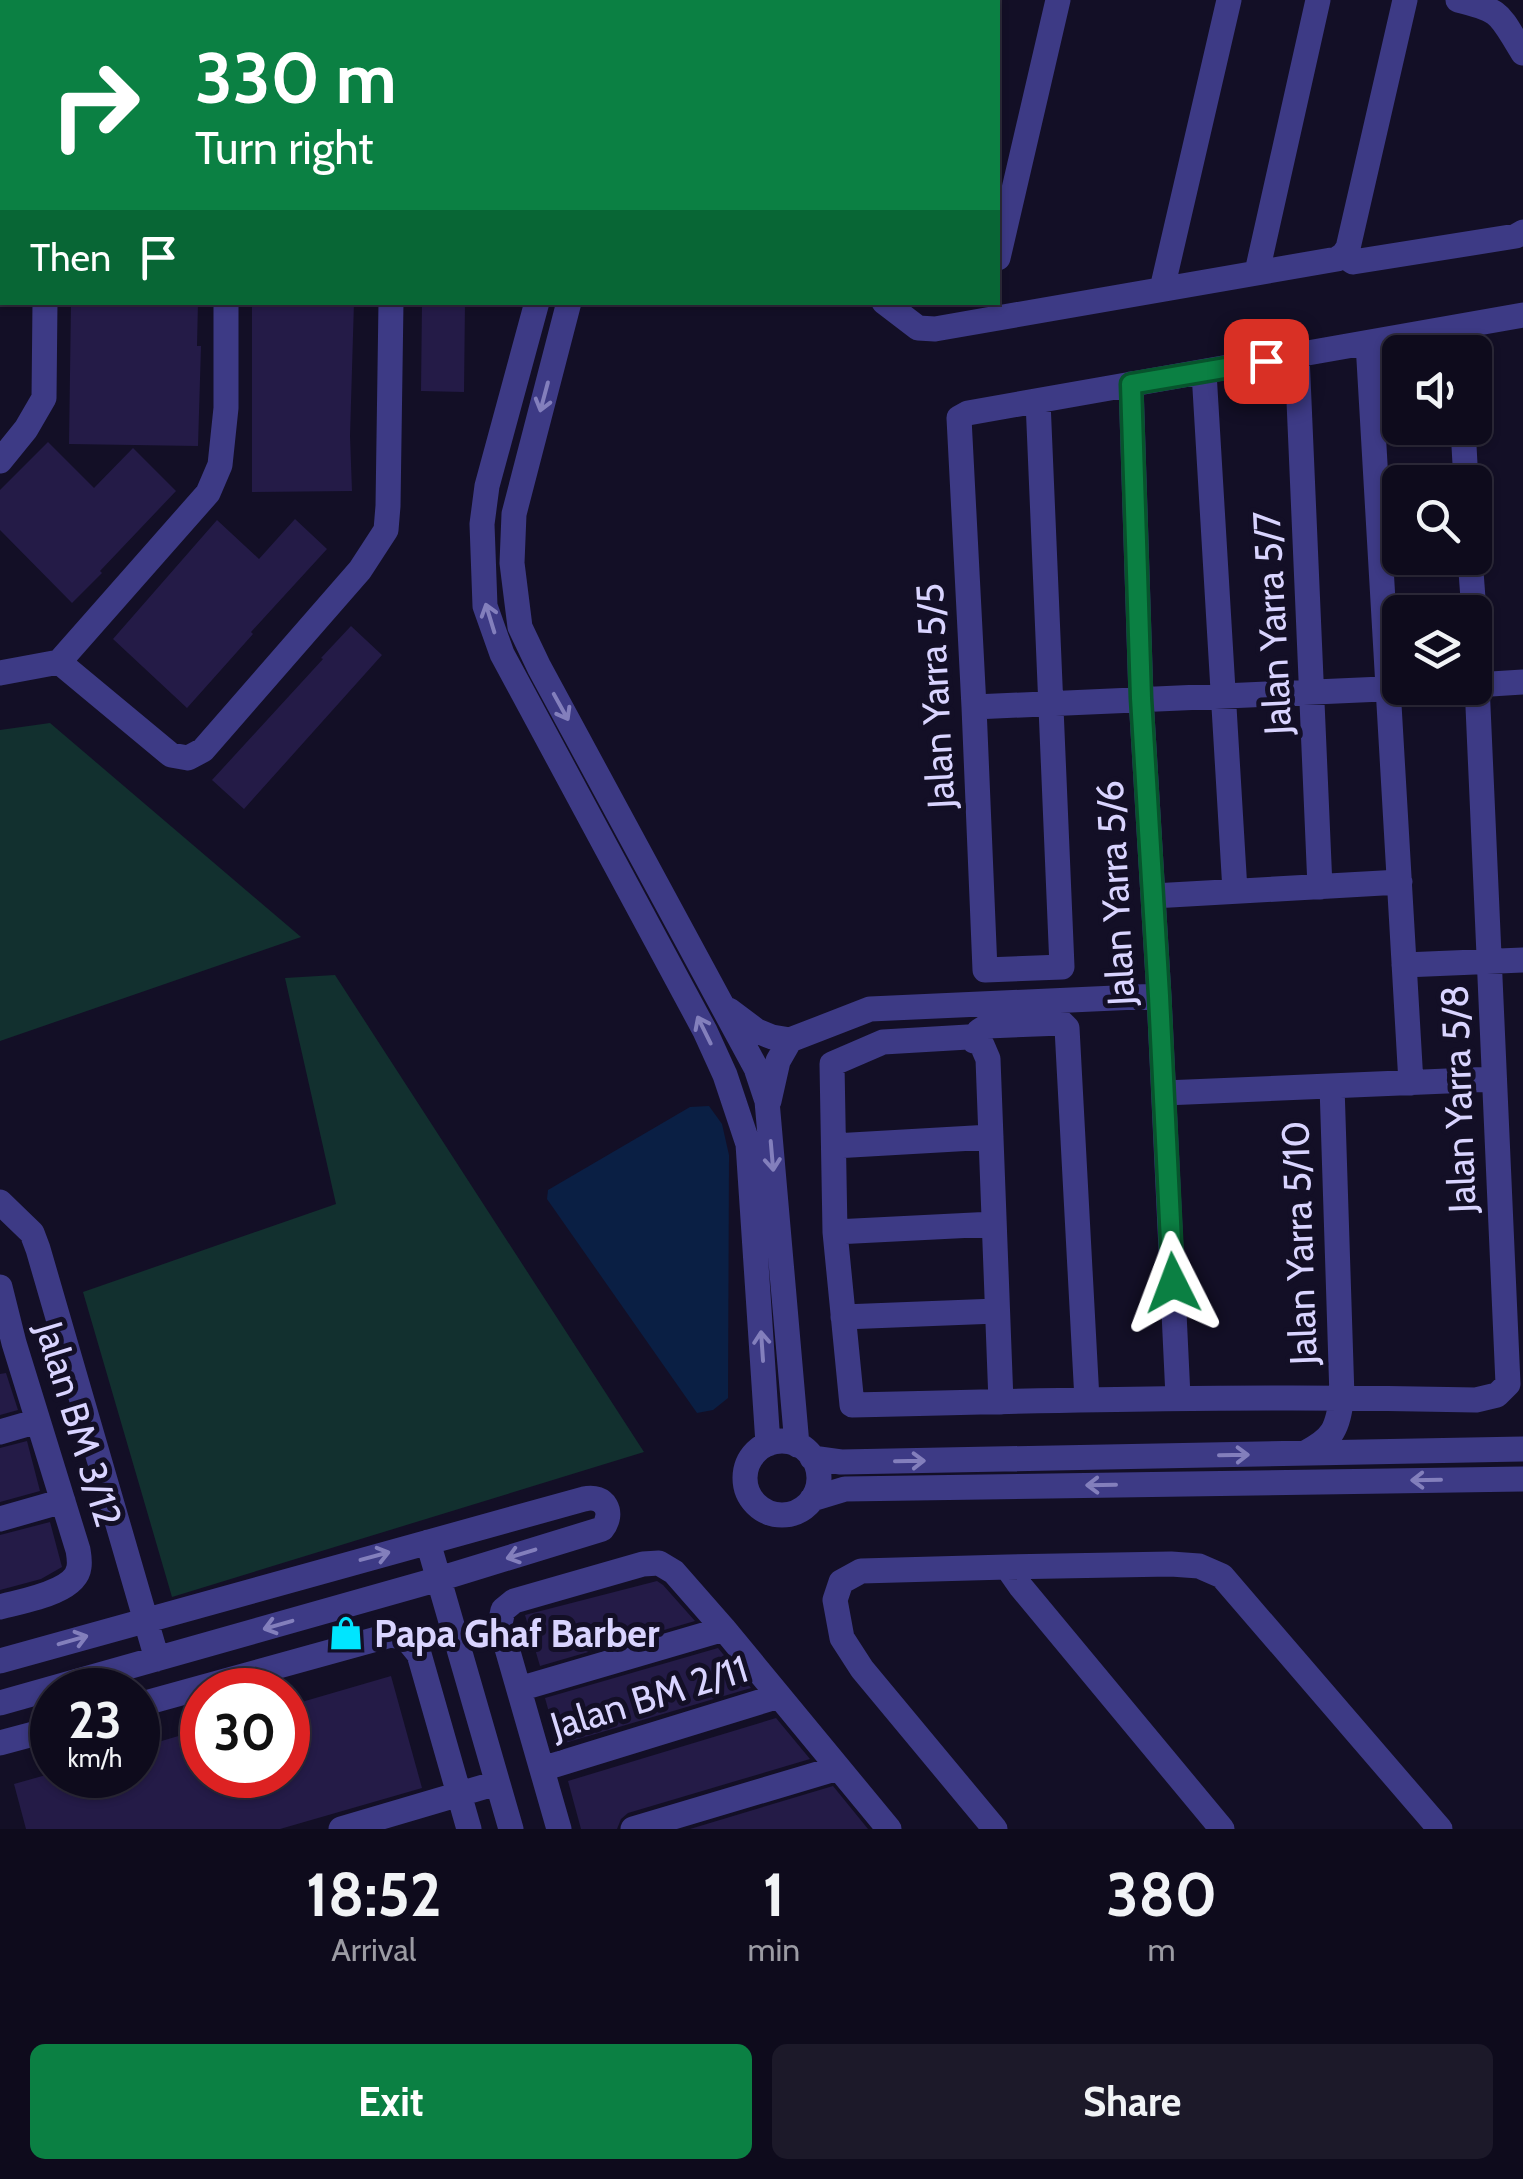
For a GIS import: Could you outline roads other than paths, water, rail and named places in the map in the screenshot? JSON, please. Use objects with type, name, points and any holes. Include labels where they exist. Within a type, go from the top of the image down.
[{"type":"street","points":[[1000,249],[1058,0]]},
{"type":"street","points":[[1162,289],[1230,0]]},
{"type":"street","points":[[1257,272],[1318,0]]},
{"type":"street","points":[[894,306],[918,328],[926,329],[985,312],[1162,289],[1343,255],[1348,248],[1405,0]]},
{"type":"street","points":[[1458,0],[1490,8],[1500,15],[1523,54]]},
{"type":"street","points":[[1343,255],[1353,262],[1523,232]]},
{"type":"street","points":[[0,461],[26,430],[44,398],[45,305]]},
{"type":"street","points":[[0,673],[59,662],[208,493],[220,465],[226,408],[226,305]]},
{"type":"street","points":[[59,662],[170,755],[188,758],[203,750],[360,570],[386,530],[391,305]]},
{"type":"street","points":[[536,305],[488,486],[482,524],[485,606],[502,654],[705,1030],[725,1075],[748,1144],[768,1444]]},
{"type":"street","points":[[568,305],[514,514],[512,563],[520,627],[756,1068],[768,1109],[805,1451],[818,1478],[812,1499],[793,1514],[780,1515],[758,1506],[745,1484],[750,1460],[758,1450],[780,1441],[805,1451],[842,1462],[1523,1449]]},
{"type":"street","points":[[1472,335],[1523,316]]},
{"type":"street","points":[[1368,342],[1389,595]]},
{"type":"street","points":[[1050,703],[1038,401],[1382,342]]},
{"type":"street","name":"Jalan Yarra 5/7","points":[[1297,355],[1320,887]]},
{"type":"street","points":[[1204,372],[1235,891]]},
{"type":"street","name":"Jalan Yarra 5/6","points":[[1131,384],[1141,698],[1178,1397]]},
{"type":"street","name":"Jalan Yarra 5/5","points":[[1038,401],[959,418],[985,970],[1062,966],[1050,703]]},
{"type":"street","points":[[1492,684],[1523,682]]},
{"type":"street","points":[[974,707],[1382,689]]},
{"type":"street","points":[[1397,705],[1400,882],[1410,1083]]},
{"type":"street","name":"Jalan Yarra 5/8","points":[[1342,1397],[1476,1400],[1497,1396],[1508,1384],[1477,705]]},
{"type":"street","points":[[1153,896],[1400,882]]},
{"type":"street","points":[[1404,965],[1523,960]]},
{"type":"street","points":[[724,1006],[757,1031],[790,1040],[870,1009],[1159,996]]},
{"type":"street","points":[[974,1041],[979,1030],[987,1026],[1062,1022],[1067,1028],[1087,1400]]},
{"type":"street","points":[[1001,1402],[988,1059],[982,1045],[968,1038],[883,1042],[832,1064],[836,1232],[852,1405],[1342,1397]]},
{"type":"street","points":[[768,1109],[778,1062],[790,1040]]},
{"type":"street","points":[[1164,1093],[1494,1080]]},
{"type":"street","name":"Jalan Yarra 5/10","points":[[1305,1453],[1326,1442],[1337,1424],[1342,1397],[1332,1086]]},
{"type":"street","points":[[834,1146],[991,1137]]},
{"type":"street","points":[[0,1202],[32,1233],[38,1249],[157,1659]]},
{"type":"street","points":[[836,1232],[994,1224]]},
{"type":"street","name":"Jalan BM 3/12","points":[[0,1287],[7,1344],[38,1421],[78,1550],[80,1570],[73,1581],[56,1591],[0,1606]]},
{"type":"street","points":[[844,1317],[998,1311]]},
{"type":"street","name":"Jalan Yarra 5/10","points":[[1342,1397],[1351,1423],[1381,1452]]},
{"type":"street","points":[[0,1432],[38,1421]]},
{"type":"street","points":[[812,1499],[845,1489],[1523,1479]]},
{"type":"street","points":[[0,1660],[593,1497],[601,1500],[609,1514],[602,1529],[0,1704]]},
{"type":"street","points":[[0,1519],[63,1500]]},
{"type":"street","points":[[428,1542],[510,1829]]},
{"type":"street","points":[[559,1829],[500,1624],[504,1610],[514,1601],[643,1564],[660,1563],[674,1572],[724,1629],[889,1829]]},
{"type":"street","points":[[995,1829],[862,1669],[842,1638],[835,1600],[841,1582],[861,1571],[1199,1566],[1222,1576],[1440,1829]]},
{"type":"street","points":[[1007,1567],[1222,1829]]},
{"type":"street","points":[[519,1689],[724,1629]]},
{"type":"street","points":[[160,1699],[390,1635],[406,1638],[419,1654],[469,1829]]},
{"type":"street","name":"Jalan BM 2/11","points":[[542,1769],[779,1696]]},
{"type":"street","points":[[0,1743],[30,1734]]},
{"type":"street","points":[[633,1829],[838,1768]]},
{"type":"street","points":[[342,1829],[497,1783]]},
{"type":"water","points":[[709,1106],[722,1124],[729,1155],[728,1398],[713,1410],[697,1413],[547,1199],[548,1190],[690,1107]]},
{"type":"place","name":"Papa Ghaf Barber","points":[[346,1633]]}]
